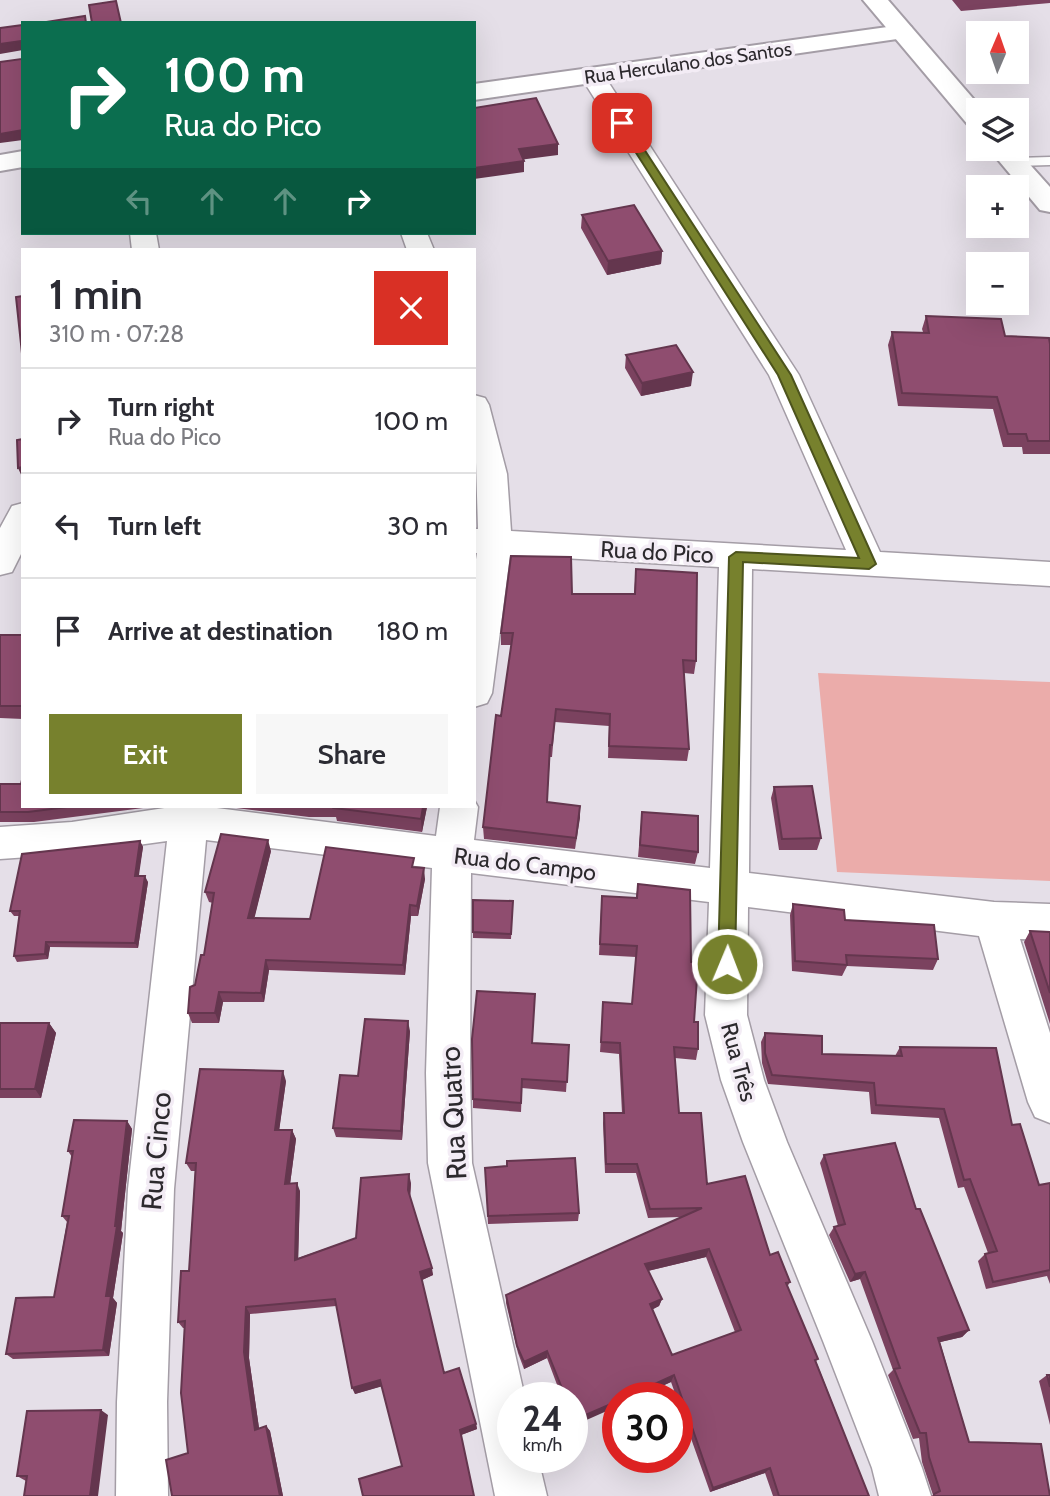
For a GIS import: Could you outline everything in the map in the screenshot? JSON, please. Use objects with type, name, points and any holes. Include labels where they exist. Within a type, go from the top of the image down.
[{"type":"street","points":[[875,0],[966,107]]},
{"type":"street","name":"Rua Herculano dos Santos","points":[[476,93],[902,32]]},
{"type":"street","points":[[593,77],[784,375],[869,564]]},
{"type":"street","points":[[0,163],[21,159]]},
{"type":"street","points":[[1013,161],[1050,204]]},
{"type":"street","points":[[476,413],[491,474],[476,663]]},
{"type":"street","points":[[0,515],[21,513]]},
{"type":"street","points":[[0,564],[21,517]]},
{"type":"street","name":"Rua do Pico","points":[[484,542],[1050,574]]},
{"type":"street","name":"Rua Três","points":[[736,557],[726,1015],[735,1061],[753,1114],[817,1265],[897,1468],[905,1496]]},
{"type":"street","name":"Rua Quatro","points":[[459,808],[452,856],[448,1073],[450,1163],[497,1382]]},
{"type":"street","name":"Rua do Campo","points":[[0,843],[72,838],[188,814],[452,856],[994,920],[1050,922]]},
{"type":"street","name":"Rua Cinco","points":[[142,1496],[142,1402],[151,1189],[188,814]]},
{"type":"street","points":[[994,920],[1050,1102]]},
{"type":"street","name":"Rua Quatro","points":[[517,1473],[522,1496]]},
{"type":"lane","points":[[1029,158],[1050,161]]},
{"type":"shaded area","points":[[818,673],[1050,682],[1050,881],[837,872]]},
{"type":"building","points":[[116,1],[121,21],[92,21],[89,5]]},
{"type":"building","points":[[85,16],[86,21],[53,21]]},
{"type":"building","points":[[21,25],[21,41],[0,44],[0,28]]},
{"type":"building","points":[[21,59],[21,130],[0,134],[0,62]]},
{"type":"building","points":[[536,98],[558,144],[519,149],[524,161],[476,168],[476,108]]},
{"type":"building","points":[[634,205],[662,251],[608,261],[582,215]]},
{"type":"building","points":[[21,296],[21,344],[16,297]]},
{"type":"building","points":[[926,316],[1001,319],[1005,336],[1049,338],[1050,441],[1028,441],[1026,434],[1008,434],[997,397],[902,393],[892,332],[929,333]]},
{"type":"building","points":[[676,345],[693,372],[642,383],[626,355]]},
{"type":"building","points":[[21,439],[21,467],[18,468],[17,440]]},
{"type":"building","points":[[511,556],[571,557],[572,594],[635,594],[636,569],[697,573],[696,661],[683,660],[689,749],[609,746],[610,714],[556,709],[550,745],[547,802],[580,806],[576,838],[483,827],[496,715],[501,716],[513,633],[501,633]]},
{"type":"building","points":[[0,635],[21,635],[21,706],[0,706]]},
{"type":"building","points":[[0,784],[21,784],[21,808],[59,808],[0,812]]},
{"type":"building","points":[[812,786],[821,838],[782,839],[774,787]]},
{"type":"building","points":[[334,808],[423,808],[421,819]]},
{"type":"building","points":[[642,812],[698,816],[698,852],[640,845]]},
{"type":"building","points":[[221,834],[268,840],[248,918],[310,919],[326,847],[414,858],[412,867],[424,868],[417,906],[410,905],[403,965],[266,960],[261,993],[219,992],[215,1013],[188,1013],[190,987],[195,985],[201,955],[204,955],[214,893],[205,892]]},
{"type":"building","points":[[140,841],[135,876],[145,876],[135,943],[46,942],[45,954],[14,956],[20,911],[10,911],[22,854]]},
{"type":"building","points":[[638,884],[690,890],[691,962],[698,963],[694,1022],[698,1022],[698,1049],[674,1047],[679,1113],[701,1113],[707,1184],[745,1176],[770,1255],[778,1252],[790,1282],[786,1283],[818,1359],[815,1360],[869,1496],[779,1496],[770,1468],[713,1488],[693,1430],[693,1382],[676,1382],[674,1375],[659,1382],[602,1382],[602,1408],[588,1414],[588,1382],[560,1382],[547,1351],[524,1362],[517,1346],[506,1295],[702,1208],[650,1209],[637,1164],[606,1164],[604,1113],[624,1113],[620,1043],[601,1042],[603,1002],[632,1004],[637,946],[600,944],[602,896],[637,898]],"holes":[[[709,1249],[741,1330],[672,1355],[650,1304],[662,1299],[645,1264]]]},
{"type":"building","points":[[473,900],[513,901],[511,934],[473,932]]},
{"type":"building","points":[[793,904],[844,910],[845,920],[934,925],[938,959],[846,955],[847,965],[795,961]]},
{"type":"building","points":[[1030,931],[1050,932],[1050,993]]},
{"type":"building","points":[[477,991],[535,994],[532,1043],[569,1045],[567,1082],[522,1079],[521,1103],[473,1099],[472,1039]]},
{"type":"building","points":[[365,1019],[408,1021],[401,1131],[333,1128],[340,1075],[358,1076]]},
{"type":"building","points":[[0,1023],[49,1023],[35,1089],[0,1089]]},
{"type":"building","points":[[765,1033],[822,1036],[822,1054],[902,1056],[900,1047],[996,1048],[1012,1125],[1020,1124],[1039,1185],[1050,1183],[1050,1270],[993,1282],[985,1254],[997,1251],[970,1179],[964,1180],[944,1109],[876,1105],[874,1083],[772,1075],[765,1053]]},
{"type":"building","points":[[200,1069],[283,1071],[275,1130],[292,1130],[285,1184],[297,1183],[295,1260],[356,1238],[361,1178],[409,1174],[408,1190],[432,1268],[420,1272],[444,1373],[459,1368],[476,1424],[460,1430],[474,1496],[363,1496],[359,1479],[402,1466],[380,1380],[352,1388],[335,1299],[246,1307],[244,1352],[255,1430],[266,1426],[280,1496],[172,1496],[166,1460],[188,1453],[181,1393],[185,1321],[178,1322],[181,1271],[189,1271],[196,1163],[186,1163]]},
{"type":"building","points":[[74,1120],[127,1121],[117,1226],[106,1296],[111,1296],[103,1350],[6,1354],[16,1298],[54,1297],[69,1216],[62,1216],[73,1151],[68,1151]]},
{"type":"building","points":[[895,1143],[916,1209],[920,1209],[969,1330],[938,1338],[969,1442],[1041,1444],[1050,1496],[934,1496],[940,1491],[929,1457],[926,1433],[920,1433],[894,1369],[900,1368],[865,1272],[855,1274],[834,1227],[845,1224],[824,1155]]},
{"type":"building","points":[[575,1158],[579,1213],[488,1216],[485,1168],[507,1166],[507,1161]]},
{"type":"building","points":[[101,1410],[90,1496],[24,1496],[27,1476],[17,1476],[27,1411]]},
{"type":"route","points":[[622,123],[784,375],[869,564],[736,557],[727,964]]}]
